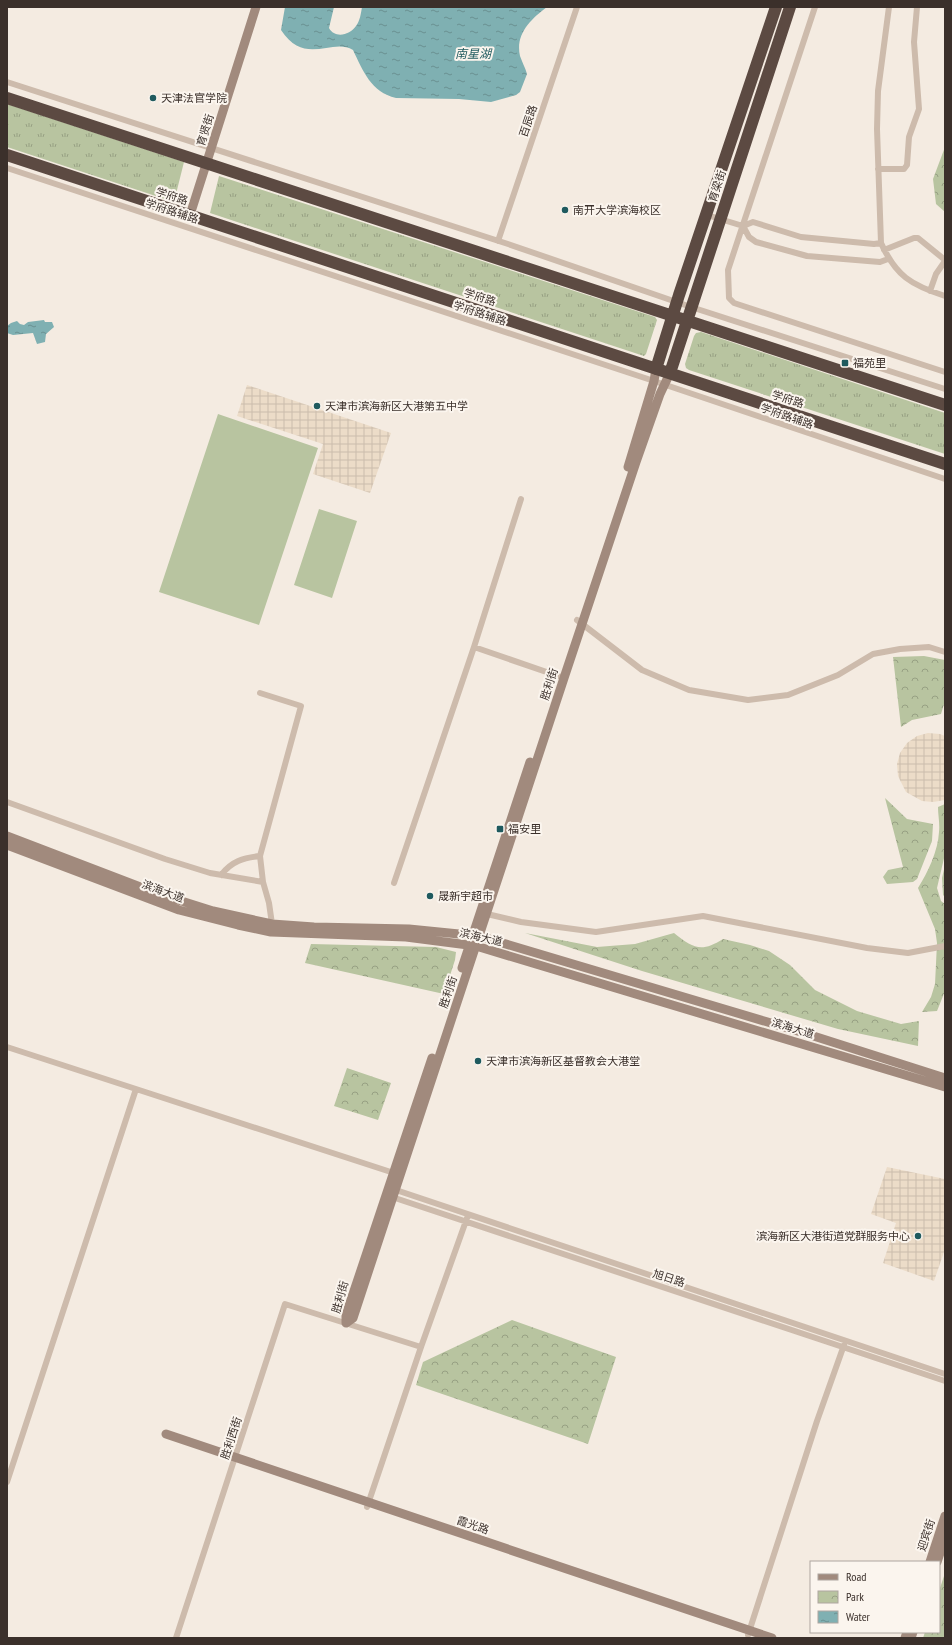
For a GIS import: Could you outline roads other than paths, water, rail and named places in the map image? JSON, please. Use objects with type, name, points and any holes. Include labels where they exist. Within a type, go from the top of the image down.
[{"type":"highway","name":"育梁街","points":[[655,375],[677,301],[776,7]]},
{"type":"highway","name":"育梁街","points":[[667,379],[790,7]]},
{"type":"highway","points":[[7,98],[945,405]]},
{"type":"highway","name":"学府路","points":[[7,155],[190,215],[667,379],[945,464]]},
{"type":"street","name":"育贤街","points":[[190,215],[256,7]]},
{"type":"street","name":"百辰路","points":[[498,241],[577,7]]},
{"type":"street","points":[[815,7],[728,270],[729,298],[734,303],[945,372]]},
{"type":"street","points":[[889,7],[878,91],[878,169],[881,243],[888,259],[906,279],[922,289],[945,296]]},
{"type":"street","points":[[878,169],[904,169],[907,165],[909,137],[919,109],[914,42],[917,7]]},
{"type":"street","points":[[7,82],[498,241],[691,307],[945,389]]},
{"type":"street","name":"学府路辅路","points":[[7,168],[655,375]]},
{"type":"street","points":[[707,215],[743,226],[753,222],[801,237],[874,244],[881,243]]},
{"type":"street","points":[[743,226],[749,237],[756,242],[807,256],[880,262],[888,259]]},
{"type":"street","points":[[884,250],[914,238],[918,238],[945,261],[936,274],[930,291]]},
{"type":"street","name":"胜利街","points":[[580,621],[655,375]]},
{"type":"street","name":"学府路辅路","points":[[667,379],[945,479]]},
{"type":"street","name":"胜利街","points":[[346,1323],[346,1315],[391,1193],[580,621],[667,379]]},
{"type":"street","points":[[394,883],[474,647],[521,499]]},
{"type":"street","points":[[580,621],[642,670],[689,690],[748,700],[788,695],[838,675],[873,654],[929,647],[945,652]]},
{"type":"street","points":[[474,647],[561,677]]},
{"type":"street","name":"胜利街","points":[[476,936],[487,914],[561,677]]},
{"type":"street","points":[[260,693],[301,706],[260,856],[263,882],[269,903],[272,924]]},
{"type":"street","points":[[7,802],[165,859],[221,875],[263,882]]},
{"type":"street","name":"滨海大道","points":[[7,836],[183,903],[272,924],[314,927],[409,929],[476,936],[801,1032],[945,1078]]},
{"type":"street","name":"滨海大道","points":[[7,845],[179,910],[271,932],[406,937],[473,946],[945,1087]]},
{"type":"street","points":[[221,875],[228,866],[238,860],[260,856]]},
{"type":"street","points":[[487,914],[521,922],[596,932],[703,916],[867,948],[908,953],[945,946]]},
{"type":"street","points":[[7,1047],[397,1174]]},
{"type":"street","points":[[7,1482],[136,1090]]},
{"type":"street","name":"旭日路","points":[[391,1193],[468,1214],[844,1344],[945,1381]]},
{"type":"street","name":"旭日路","points":[[391,1193],[466,1222],[844,1344],[945,1374]]},
{"type":"street","points":[[368,1504],[468,1214]]},
{"type":"street","name":"胜利西街","points":[[176,1638],[285,1304],[346,1323]]},
{"type":"street","points":[[346,1323],[421,1347]]},
{"type":"street","points":[[748,1632],[817,1421],[844,1344]]},
{"type":"street","name":"霞光路","points":[[165,1436],[748,1632],[772,1638]]},
{"type":"street","name":"迎宾街","points":[[930,1561],[945,1516]]},
{"type":"street","name":"迎宾街","points":[[937,1561],[945,1538]]},
{"type":"street","name":"霞光路","points":[[748,1632],[758,1638]]},
{"type":"water","name":"南星湖","points":[[285,7],[334,7],[329,28],[335,34],[339,35],[350,32],[356,26],[362,7],[547,7],[530,22],[522,34],[519,48],[520,56],[527,74],[520,92],[516,95],[491,102],[459,99],[396,98],[387,95],[374,86],[369,80],[360,66],[353,50],[345,47],[309,49],[299,47],[290,41],[281,30]]},
{"type":"water","points":[[44,320],[45,322],[52,322],[54,327],[46,334],[45,342],[37,344],[33,333],[13,335],[7,333],[7,326],[11,323],[17,321],[24,325],[28,322]]},
{"type":"place","name":"天津法官学院","points":[[153,98]]},
{"type":"place","name":"南开大学滨海校区","points":[[565,210]]},
{"type":"place","name":"福苑里","points":[[845,363]]},
{"type":"place","name":"天津市滨海新区大港第五中学","points":[[317,406]]},
{"type":"place","name":"福安里","points":[[500,829]]},
{"type":"place","name":"晟新宇超市","points":[[430,896]]},
{"type":"place","name":"天津市滨海新区基督教会大港堂","points":[[478,1061]]},
{"type":"place","name":"滨海新区大港街道党群服务中心","points":[[918,1236]]}]
